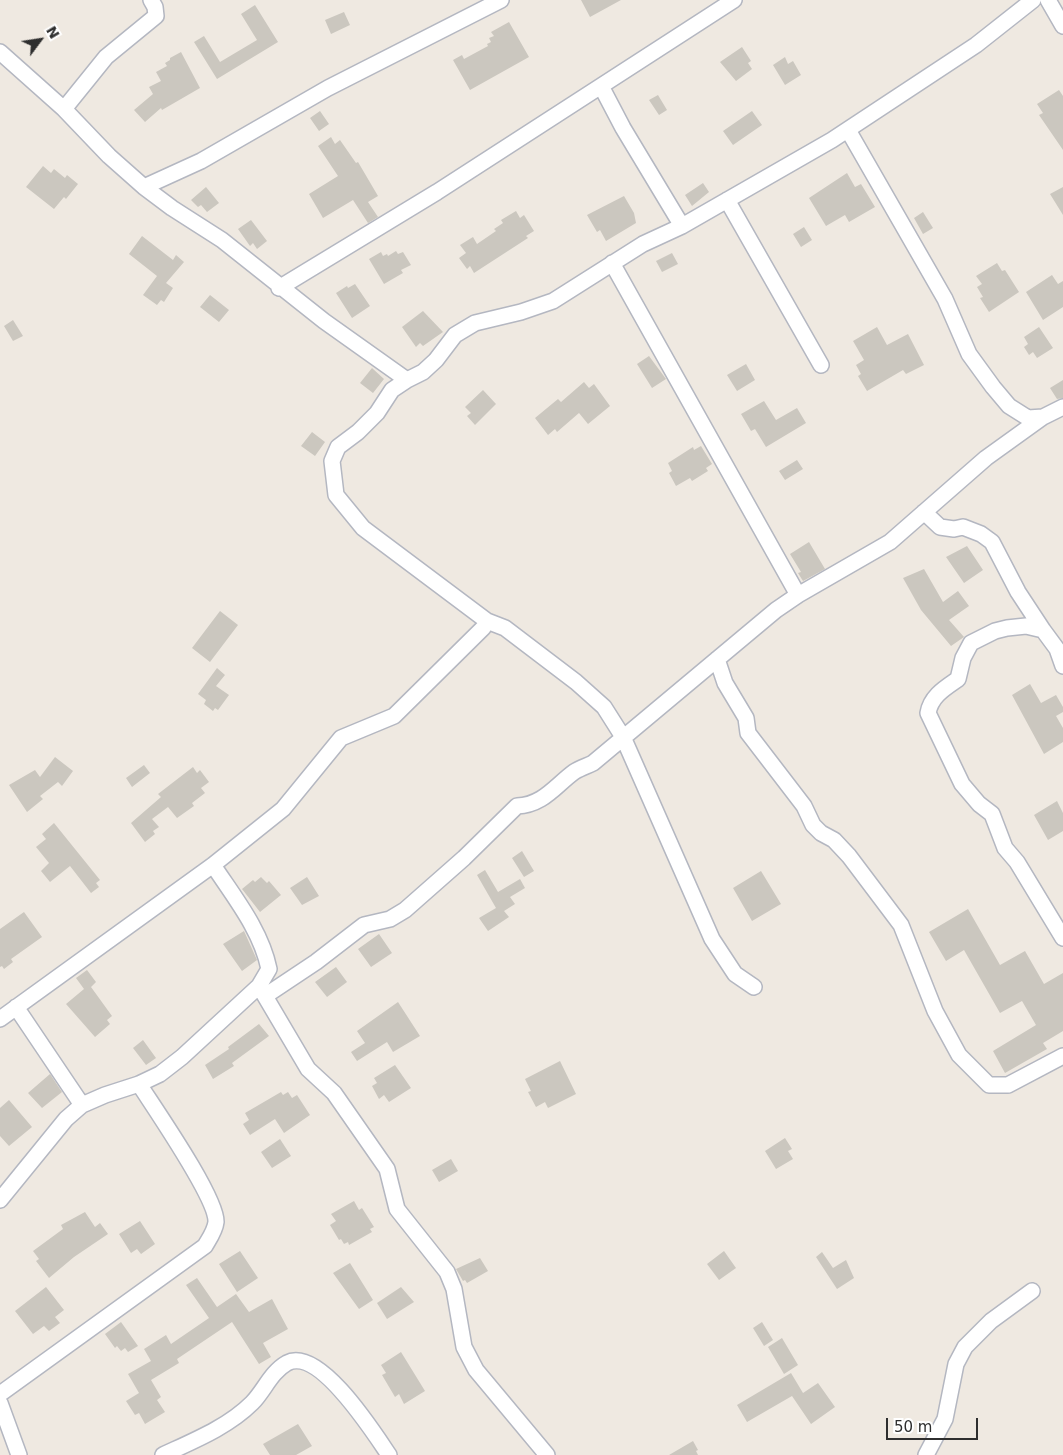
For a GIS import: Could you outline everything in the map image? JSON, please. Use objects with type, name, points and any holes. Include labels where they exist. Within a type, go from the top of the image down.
[{"type":"street","points":[[64,109],[106,57],[156,16],[155,7],[151,0]]},
{"type":"street","points":[[144,187],[201,161],[328,88],[501,0]]},
{"type":"street","points":[[279,288],[437,192],[734,0]]},
{"type":"street","points":[[754,987],[735,974],[712,939],[623,737],[604,707],[576,682],[505,628],[486,621],[363,528],[336,495],[332,461],[338,447],[358,432],[377,413],[392,390],[423,372],[436,360],[455,335],[475,323],[543,306],[643,244],[682,226],[848,130],[976,45],[1032,0]]},
{"type":"street","points":[[1048,0],[1063,26]]},
{"type":"street","points":[[0,52],[64,109],[109,156],[144,187],[172,208],[222,240],[279,288],[407,380]]},
{"type":"street","points":[[601,86],[623,128],[682,226]]},
{"type":"street","points":[[848,130],[936,283],[969,354],[981,372],[1009,406],[1028,418],[1043,417]]},
{"type":"street","points":[[727,200],[821,365]]},
{"type":"street","points":[[612,262],[798,595]]},
{"type":"street","points":[[0,1200],[50,1138],[82,1105],[139,1084],[160,1074],[262,991],[316,962],[364,925],[390,919],[405,910],[464,858],[517,806],[527,806],[545,798],[576,770],[593,763],[623,737],[635,730],[776,610],[798,595],[890,542],[986,458],[1043,417],[1063,407]]},
{"type":"street","points":[[924,512],[940,528],[963,528],[981,534],[992,542],[1018,592],[1057,649],[1063,666]]},
{"type":"street","points":[[0,1019],[213,865],[283,809],[341,738],[394,716],[483,628],[486,621]]},
{"type":"street","points":[[1043,630],[1026,626],[1007,628],[995,631],[970,643],[963,658],[958,679],[940,692],[930,704],[928,713],[962,784],[979,804],[992,814],[1005,848],[1017,862],[1063,938]]},
{"type":"street","points":[[717,659],[725,683],[746,718],[748,733],[804,806],[813,825],[821,833],[834,840],[849,856],[901,925],[936,1011],[959,1055],[989,1085],[1008,1085],[1063,1056]]},
{"type":"street","points":[[213,865],[247,916],[265,950],[269,969],[262,991],[308,1069],[334,1093],[387,1169],[398,1210],[447,1272],[454,1289],[464,1347],[476,1370],[547,1455]]},
{"type":"street","points":[[16,1008],[82,1105]]},
{"type":"street","points":[[0,1394],[205,1246],[213,1233],[216,1222],[207,1194],[139,1084]]},
{"type":"street","points":[[926,1455],[945,1419],[956,1364],[965,1346],[991,1321],[1032,1291]]},
{"type":"street","points":[[163,1455],[197,1439],[227,1421],[252,1403],[274,1375],[288,1363],[302,1361],[317,1368],[338,1387],[389,1455]]},
{"type":"street","points":[[0,1402],[19,1455]]},
{"type":"building","points":[[581,0],[621,0],[590,17]]},
{"type":"building","points":[[255,5],[278,42],[217,79],[194,42],[204,36],[220,62],[257,40],[241,14]]},
{"type":"building","points":[[344,12],[350,25],[331,34],[325,20]]},
{"type":"building","points":[[509,22],[529,57],[470,90],[453,60],[462,55],[464,59],[488,46],[487,44],[491,42],[489,38],[494,36],[491,32]]},
{"type":"building","points":[[742,47],[751,61],[748,63],[752,69],[736,81],[720,62]]},
{"type":"building","points":[[181,52],[200,88],[162,110],[161,108],[145,122],[134,110],[153,94],[149,87],[161,81],[156,72],[167,66],[165,63],[170,58]]},
{"type":"building","points":[[785,57],[788,64],[793,61],[801,75],[785,85],[773,65]]},
{"type":"building","points":[[1059,90],[1063,96],[1063,150],[1039,115],[1043,113],[1037,104]]},
{"type":"building","points":[[658,95],[667,110],[659,115],[649,100]]},
{"type":"building","points":[[320,111],[329,124],[319,131],[310,118]]},
{"type":"building","points":[[752,111],[762,125],[733,145],[723,131]]},
{"type":"building","points":[[331,137],[335,144],[340,140],[356,163],[358,162],[378,196],[368,202],[378,217],[368,223],[353,200],[323,218],[309,194],[338,176],[318,146]]},
{"type":"building","points":[[43,166],[51,173],[54,169],[65,178],[67,175],[78,184],[66,199],[64,197],[54,209],[26,187]]},
{"type":"building","points":[[847,173],[855,187],[861,184],[875,207],[849,222],[845,215],[826,226],[809,198]]},
{"type":"building","points":[[703,183],[709,192],[692,206],[685,195]]},
{"type":"building","points":[[206,187],[219,203],[207,212],[201,205],[198,207],[191,200]]},
{"type":"building","points":[[1063,187],[1063,215],[1050,194]]},
{"type":"building","points":[[624,196],[634,213],[636,223],[606,241],[600,230],[597,232],[587,215]]},
{"type":"building","points":[[516,211],[520,218],[524,215],[534,231],[526,236],[528,238],[474,273],[470,266],[467,269],[459,258],[466,253],[460,245],[473,237],[477,244],[496,231],[494,229],[503,223],[501,220]]},
{"type":"building","points":[[923,212],[933,228],[923,234],[914,218]]},
{"type":"building","points":[[251,220],[267,241],[257,249],[253,243],[250,246],[238,229]]},
{"type":"building","points":[[804,227],[812,240],[801,247],[793,234]]},
{"type":"building","points":[[142,236],[173,260],[176,255],[184,262],[166,283],[173,288],[164,302],[161,300],[157,305],[143,295],[157,276],[129,254]]},
{"type":"building","points":[[396,251],[398,254],[403,252],[411,265],[401,270],[403,273],[384,284],[369,259],[381,252],[383,256],[387,254],[388,256]]},
{"type":"building","points":[[672,253],[678,264],[662,272],[656,261]]},
{"type":"building","points":[[997,263],[1002,271],[1005,270],[1019,292],[989,312],[980,298],[983,297],[977,287],[982,284],[976,276]]},
{"type":"building","points":[[1052,275],[1058,284],[1063,281],[1063,307],[1043,320],[1026,292]]},
{"type":"building","points":[[355,284],[370,306],[352,318],[336,293],[347,286],[348,288]]},
{"type":"building","points":[[210,295],[229,310],[219,322],[200,307]]},
{"type":"building","points":[[423,311],[443,332],[423,346],[420,343],[416,347],[402,327]]},
{"type":"building","points":[[13,320],[23,336],[13,341],[4,326]]},
{"type":"building","points":[[877,327],[887,345],[908,334],[924,365],[906,374],[903,370],[867,391],[858,376],[861,374],[856,365],[864,360],[853,341]]},
{"type":"building","points":[[1039,327],[1053,348],[1037,358],[1033,352],[1029,355],[1024,347],[1028,344],[1024,337]]},
{"type":"building","points":[[649,356],[666,379],[652,388],[637,364]]},
{"type":"building","points":[[746,364],[755,380],[737,391],[727,375]]},
{"type":"building","points":[[372,368],[384,379],[373,393],[360,383]]},
{"type":"building","points":[[1063,380],[1063,398],[1057,399],[1050,388]]},
{"type":"building","points":[[584,382],[589,388],[594,384],[610,406],[588,424],[579,413],[557,432],[555,429],[548,435],[535,418],[558,399],[561,402]]},
{"type":"building","points":[[483,390],[496,404],[475,425],[467,416],[471,413],[465,407]]},
{"type":"building","points":[[764,401],[776,420],[797,408],[806,423],[766,447],[755,429],[751,431],[741,414]]},
{"type":"building","points":[[312,432],[325,442],[315,456],[301,446]]},
{"type":"building","points":[[701,446],[712,464],[706,468],[708,471],[692,481],[690,478],[676,486],[669,473],[672,471],[668,463],[693,447],[694,450]]},
{"type":"building","points":[[797,460],[803,469],[785,480],[779,471]]},
{"type":"building","points":[[809,542],[825,569],[803,581],[798,573],[801,572],[790,554]]},
{"type":"building","points":[[967,546],[983,570],[964,583],[946,557]]},
{"type":"building","points":[[924,569],[943,602],[958,591],[969,606],[949,620],[964,637],[951,646],[921,610],[903,578]]},
{"type":"building","points":[[220,611],[238,625],[210,662],[192,648]]},
{"type":"building","points":[[217,668],[225,675],[216,686],[229,695],[218,710],[215,708],[213,711],[204,704],[206,700],[198,694]]},
{"type":"building","points":[[1030,684],[1041,703],[1056,695],[1063,707],[1063,712],[1056,716],[1063,728],[1063,742],[1044,754],[1012,695]]},
{"type":"building","points":[[55,757],[73,771],[62,786],[58,782],[40,796],[43,799],[27,812],[9,785],[35,770],[40,777]]},
{"type":"building","points":[[144,765],[150,773],[132,787],[126,778]]},
{"type":"building","points":[[193,767],[197,773],[200,770],[209,782],[201,788],[205,793],[192,803],[194,806],[177,818],[168,807],[152,819],[159,827],[153,831],[155,834],[145,842],[131,823],[161,797],[158,794]]},
{"type":"building","points":[[1057,801],[1063,813],[1063,831],[1048,840],[1034,815]]},
{"type":"building","points":[[54,823],[100,880],[96,883],[99,887],[91,893],[70,866],[50,882],[41,871],[49,863],[36,847],[46,839],[42,834]]},
{"type":"building","points":[[522,851],[534,871],[524,877],[512,858]]},
{"type":"building","points":[[485,870],[498,892],[520,879],[525,888],[510,897],[515,904],[504,911],[509,917],[488,931],[479,918],[496,908],[477,875]]},
{"type":"building","points":[[761,871],[781,904],[752,921],[733,888]]},
{"type":"building","points":[[261,877],[267,883],[269,881],[281,895],[260,912],[242,889],[253,880],[255,882]]},
{"type":"building","points":[[307,877],[319,896],[302,905],[290,888]]},
{"type":"building","points":[[968,909],[1000,965],[1025,951],[1044,984],[1063,973],[1063,1031],[1043,1043],[1047,1049],[1005,1073],[993,1051],[1036,1025],[1022,1001],[1000,1013],[964,950],[946,961],[929,932]]},
{"type":"building","points":[[24,912],[42,937],[11,959],[13,962],[4,969],[2,966],[0,967],[0,929]]},
{"type":"building","points":[[244,931],[257,960],[242,971],[223,944]]},
{"type":"building","points":[[379,934],[392,953],[371,967],[358,949]]},
{"type":"building","points":[[336,967],[347,982],[327,997],[315,982]]},
{"type":"building","points":[[87,970],[96,982],[91,987],[112,1016],[107,1020],[110,1024],[95,1037],[66,1004],[84,989],[76,978]]},
{"type":"building","points":[[398,1002],[420,1036],[393,1052],[387,1042],[357,1061],[351,1052],[365,1043],[357,1031]]},
{"type":"building","points":[[259,1024],[269,1036],[232,1063],[234,1066],[213,1079],[205,1065],[229,1049],[228,1047]]},
{"type":"building","points":[[143,1040],[156,1058],[146,1065],[133,1048]]},
{"type":"building","points":[[560,1061],[576,1094],[548,1108],[545,1102],[536,1107],[528,1092],[531,1091],[525,1079]]},
{"type":"building","points":[[395,1065],[411,1088],[389,1102],[384,1095],[379,1099],[372,1086],[377,1083],[374,1078]]},
{"type":"building","points":[[50,1074],[62,1092],[42,1108],[28,1093]]},
{"type":"building","points":[[281,1092],[283,1095],[288,1092],[292,1098],[297,1095],[310,1115],[284,1133],[275,1119],[250,1135],[243,1124],[249,1120],[245,1113]]},
{"type":"building","points":[[9,1100],[32,1127],[9,1146],[0,1136],[0,1108]]},
{"type":"building","points":[[785,1138],[792,1149],[788,1151],[793,1159],[776,1169],[765,1151]]},
{"type":"building","points":[[280,1139],[291,1156],[272,1168],[261,1152]]},
{"type":"building","points":[[451,1159],[458,1171],[439,1182],[432,1170]]},
{"type":"building","points":[[354,1201],[359,1210],[362,1208],[374,1227],[370,1229],[372,1232],[349,1245],[348,1242],[344,1244],[341,1239],[339,1240],[330,1225],[336,1221],[331,1214]]},
{"type":"building","points":[[85,1212],[95,1227],[100,1223],[108,1234],[74,1257],[49,1278],[36,1261],[39,1259],[33,1251],[63,1229],[61,1225]]},
{"type":"building","points":[[140,1221],[155,1244],[141,1254],[137,1249],[131,1253],[119,1234]]},
{"type":"building","points":[[240,1251],[258,1278],[237,1292],[219,1264]]},
{"type":"building","points":[[724,1251],[736,1268],[719,1280],[707,1264]]},
{"type":"building","points":[[822,1252],[833,1268],[846,1260],[854,1278],[837,1289],[816,1257]]},
{"type":"building","points":[[480,1258],[488,1271],[467,1283],[465,1280],[463,1281],[456,1269]]},
{"type":"building","points":[[350,1263],[373,1300],[359,1309],[333,1273]]},
{"type":"building","points":[[197,1278],[217,1307],[236,1294],[249,1312],[272,1299],[288,1329],[263,1343],[271,1357],[259,1364],[232,1322],[177,1359],[179,1363],[151,1380],[161,1397],[157,1400],[165,1412],[145,1424],[139,1413],[135,1415],[126,1401],[139,1393],[128,1374],[151,1361],[144,1349],[166,1335],[171,1344],[209,1318],[186,1285]]},
{"type":"building","points":[[46,1287],[64,1310],[55,1317],[60,1323],[49,1331],[44,1326],[33,1334],[15,1311]]},
{"type":"building","points":[[401,1287],[414,1302],[387,1319],[377,1303]]},
{"type":"building","points":[[121,1322],[138,1346],[128,1352],[125,1348],[121,1351],[117,1346],[115,1348],[105,1334]]},
{"type":"building","points":[[762,1322],[773,1340],[764,1346],[753,1328]]},
{"type":"building","points":[[782,1338],[798,1365],[784,1374],[768,1347]]},
{"type":"building","points":[[401,1352],[425,1391],[404,1404],[399,1394],[395,1397],[382,1375],[386,1373],[381,1365]]},
{"type":"building","points":[[791,1373],[803,1393],[818,1383],[835,1407],[811,1424],[792,1396],[747,1422],[737,1405]]},
{"type":"building","points":[[298,1424],[312,1446],[296,1455],[270,1455],[263,1444]]},
{"type":"building","points":[[693,1441],[698,1450],[696,1451],[698,1455],[669,1455]]}]
